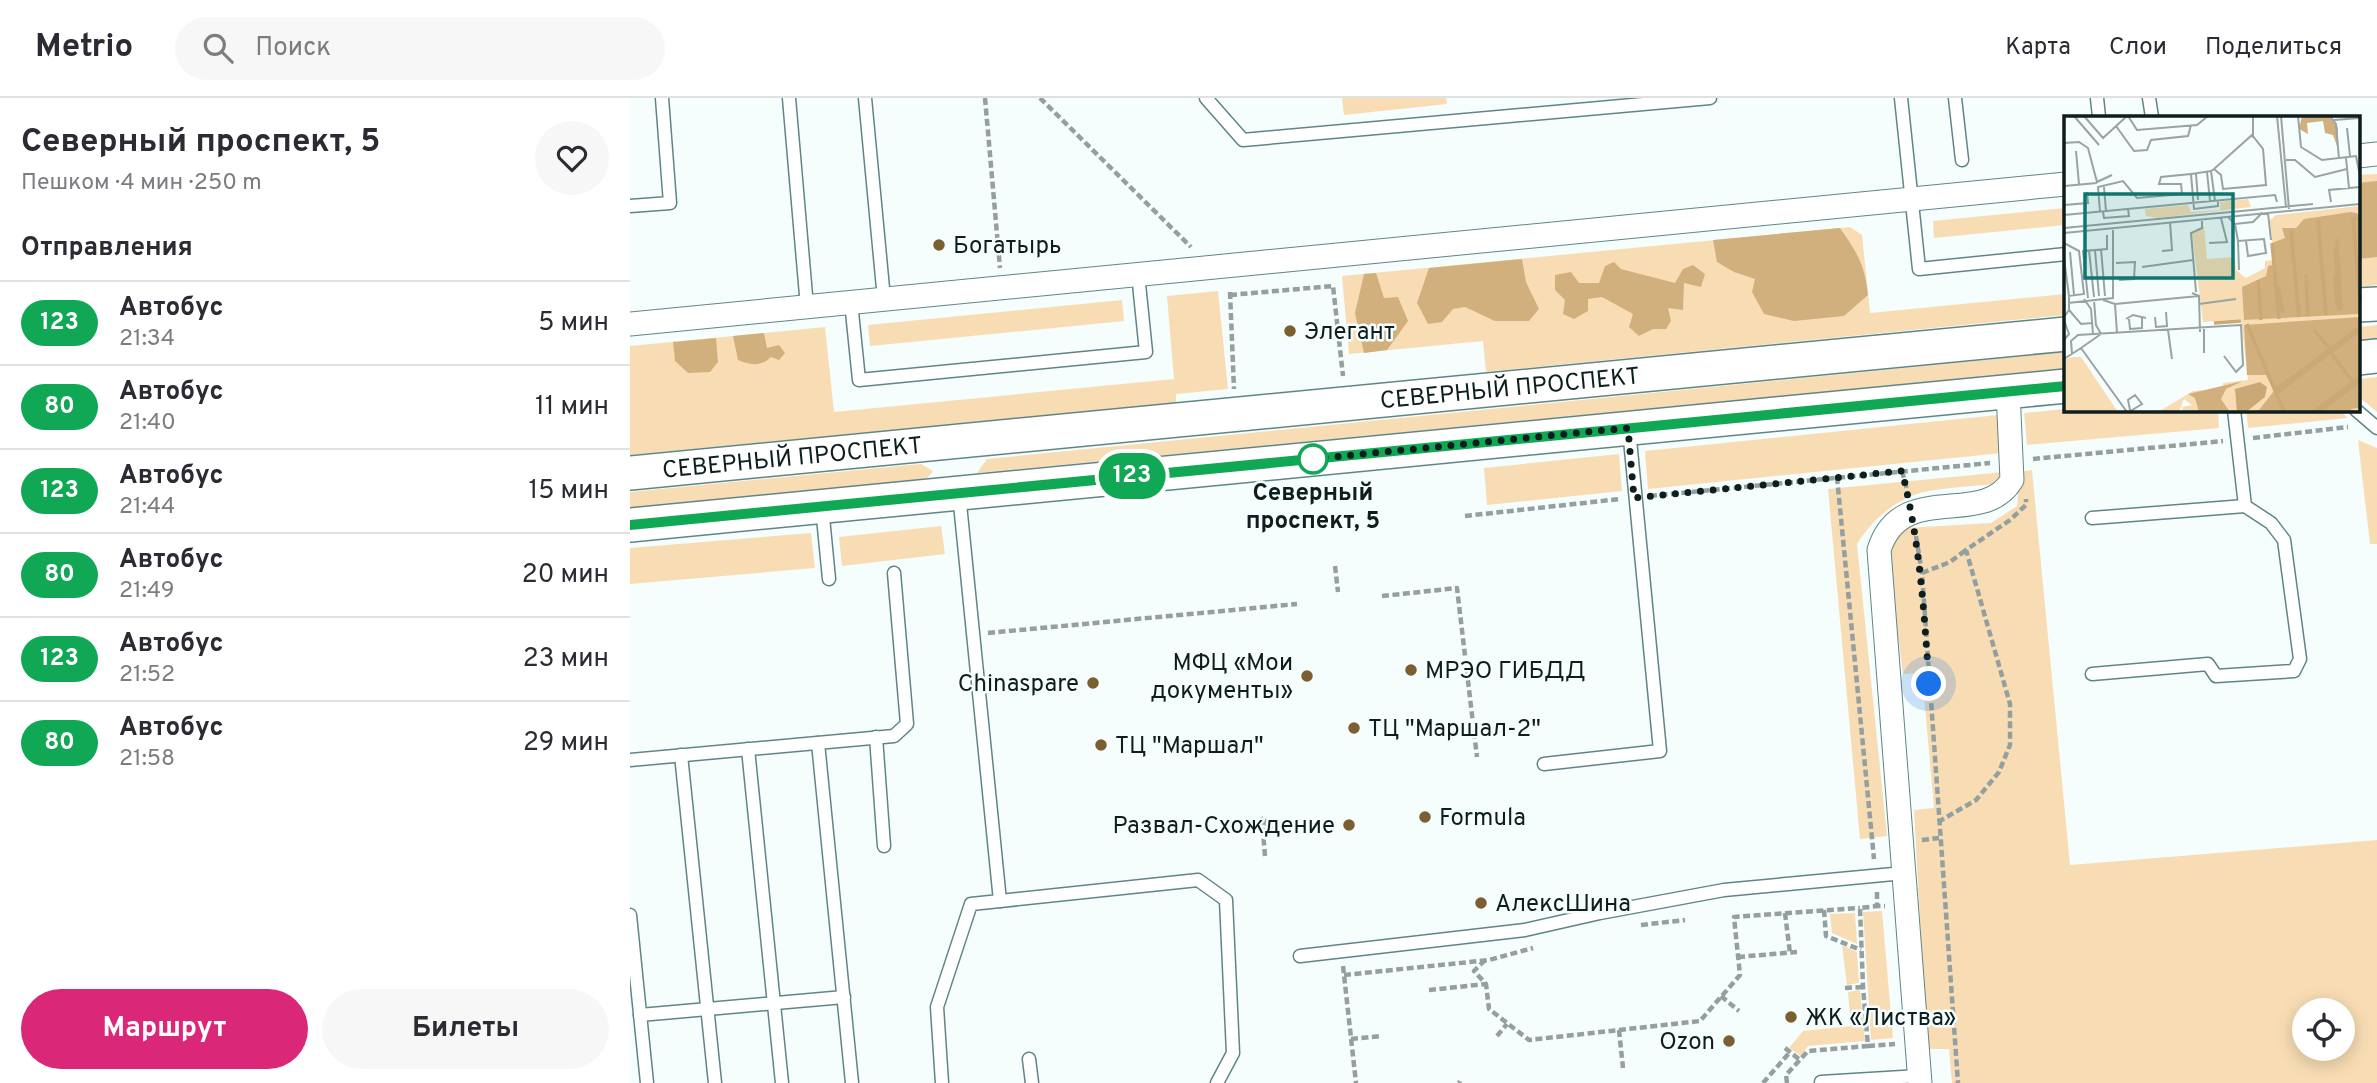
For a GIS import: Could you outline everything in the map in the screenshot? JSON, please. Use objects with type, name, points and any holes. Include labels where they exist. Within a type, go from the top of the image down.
[{"type":"main road","name":"СЕВЕРНЫЙ ПРОСПЕКТ","points":[[630,473],[2064,334]]},
{"type":"main road","name":"СЕВЕРНЫЙ ПРОСПЕКТ","points":[[630,525],[2064,386]]},
{"type":"main road","name":"СЕВЕРНЫЙ ПРОСПЕКТ","points":[[954,442],[959,493]]},
{"type":"street","points":[[630,324],[2064,184]]},
{"type":"street","points":[[1913,1079],[1904,873],[1879,550],[1883,538],[1897,520],[1912,511],[1991,499],[2006,491],[2012,480],[2008,391]]},
{"type":"lane","points":[[630,206],[670,203],[662,98]]},
{"type":"lane","points":[[789,98],[807,307]]},
{"type":"lane","points":[[866,98],[884,299]]},
{"type":"lane","points":[[1206,98],[1242,141],[1710,98]]},
{"type":"lane","points":[[1901,98],[1919,269],[2064,254]]},
{"type":"lane","points":[[1955,98],[1962,160]]},
{"type":"lane","points":[[2097,98],[2099,116]]},
{"type":"lane","points":[[2149,98],[2152,116]]},
{"type":"lane","points":[[851,302],[859,380],[1132,354],[1146,352],[1138,274]]},
{"type":"lane","points":[[2234,411],[2245,506]]},
{"type":"lane","points":[[2357,411],[2374,426]]},
{"type":"lane","points":[[1544,764],[1660,751],[1628,428]]},
{"type":"lane","points":[[959,493],[1000,901]]},
{"type":"lane","points":[[822,506],[829,579]]},
{"type":"lane","points":[[2092,518],[2245,506],[2271,523],[2284,540],[2300,659],[2294,671],[2216,676],[2208,664],[2092,674]]},
{"type":"lane","points":[[630,760],[894,736],[907,724],[894,573]]},
{"type":"lane","points":[[876,737],[884,846]]},
{"type":"lane","points":[[818,743],[852,1083]]},
{"type":"lane","points":[[748,749],[782,1083]]},
{"type":"lane","points":[[681,755],[715,1083]]},
{"type":"lane","points":[[1300,956],[1525,930],[1724,890],[1904,873]]},
{"type":"lane","points":[[942,1083],[937,1007],[971,904],[1198,880],[1226,900],[1233,1054],[1217,1083]]},
{"type":"lane","points":[[630,915],[647,1083]]},
{"type":"lane","points":[[640,1015],[844,997]]},
{"type":"lane","points":[[1029,1059],[1032,1083]]},
{"type":"lane","points":[[1821,1082],[1913,1079]]},
{"type":"path","points":[[985,98],[1001,288]]},
{"type":"path","points":[[1040,98],[1197,253]]},
{"type":"path","points":[[1235,396],[1230,292],[1333,286],[1343,380]]},
{"type":"path","points":[[1465,516],[1837,477],[2374,426]]},
{"type":"path","points":[[1902,471],[1912,511],[1922,573],[1958,1083]]},
{"type":"path","points":[[1837,477],[1877,906]]},
{"type":"path","points":[[1922,573],[1950,562],[2010,520],[2026,505],[2026,496]]},
{"type":"path","points":[[1938,822],[1976,800],[1998,772],[2010,744],[2010,704],[1966,550]]},
{"type":"path","points":[[1335,566],[1338,592]]},
{"type":"path","points":[[1382,596],[1457,588],[1477,757]]},
{"type":"path","points":[[984,633],[1297,604]]},
{"type":"path","points":[[1265,856],[1262,819],[1266,818],[1268,834],[1271,826]]},
{"type":"path","points":[[1485,960],[1474,971],[1486,984],[1489,1009],[1529,1040],[1700,1021],[1740,975],[1734,917],[1887,906],[1888,919]]},
{"type":"path","points":[[1860,908],[1868,1046]]},
{"type":"path","points":[[1824,910],[1826,936],[1861,950]]},
{"type":"path","points":[[1785,913],[1790,953]]},
{"type":"path","points":[[1341,951],[1356,1083]]},
{"type":"path","points":[[1738,957],[1797,952]]},
{"type":"path","points":[[1429,990],[1486,984]]},
{"type":"path","points":[[1845,988],[1863,986]]},
{"type":"path","points":[[1721,996],[1739,1011]]},
{"type":"path","points":[[1497,1036],[1507,1024]]},
{"type":"path","points":[[1619,1030],[1623,1068]]},
{"type":"path","points":[[1351,1039],[1381,1036]]},
{"type":"path","points":[[1787,1083],[1786,1075],[1808,1051],[1897,1044],[1913,1079]]},
{"type":"path","points":[[1763,1083],[1788,1050],[1800,1060]]},
{"type":"shaded area","points":[[1342,98],[1446,98],[1447,104],[1344,115]]},
{"type":"shaded area","points":[[2377,174],[2377,285],[2360,287],[2360,175]]},
{"type":"shaded area","points":[[2377,181],[2377,257],[2360,259],[2360,183]]},
{"type":"shaded area","points":[[2064,208],[2064,225],[1934,238],[1933,221]]},
{"type":"shaded area","points":[[1850,227],[1862,235],[1870,313],[2064,294],[2064,315],[1486,372],[1483,341],[1349,354],[1342,276]]},
{"type":"shaded area","points":[[1840,228],[1859,259],[1868,295],[1844,316],[1794,321],[1764,314],[1752,292],[1755,279],[1734,272],[1717,262],[1713,240]]},
{"type":"shaded area","points":[[1522,259],[1526,282],[1539,309],[1529,321],[1495,321],[1465,307],[1453,309],[1442,322],[1428,324],[1417,303],[1429,268]]},
{"type":"shaded area","points":[[1614,262],[1621,269],[1675,283],[1683,269],[1693,265],[1705,274],[1701,287],[1684,283],[1683,310],[1668,308],[1671,321],[1666,329],[1653,329],[1639,336],[1629,327],[1633,314],[1602,297],[1588,299],[1588,311],[1574,319],[1563,314],[1565,300],[1555,290],[1555,275],[1571,272],[1579,283],[1599,283],[1605,266]]},
{"type":"shaded area","points":[[1376,273],[1384,298],[1398,297],[1408,321],[1387,350],[1364,353],[1355,313],[1364,274]]},
{"type":"shaded area","points":[[1218,291],[1228,389],[1176,394],[1176,403],[630,455],[630,346],[825,327],[834,412],[1174,379],[1167,296]]},
{"type":"shaded area","points":[[1122,300],[1124,321],[870,346],[868,325]]},
{"type":"shaded area","points":[[2377,325],[2377,340],[2360,341],[2360,327]]},
{"type":"shaded area","points":[[764,333],[767,348],[779,345],[785,353],[779,360],[771,357],[755,364],[738,360],[733,336]]},
{"type":"shaded area","points":[[716,338],[718,362],[710,372],[688,373],[675,361],[673,342]]},
{"type":"shaded area","points":[[2064,352],[2064,369],[977,473],[987,459]]},
{"type":"shaded area","points":[[2377,377],[2377,412],[2360,398],[2360,379]]},
{"type":"shaded area","points":[[2064,409],[2218,411],[2219,428],[2027,445],[2024,413]]},
{"type":"shaded area","points":[[2246,411],[2339,411],[2348,418],[2248,428]]},
{"type":"shaded area","points":[[1998,415],[2002,453],[1648,489],[1645,451]]},
{"type":"shaded area","points":[[2358,440],[2377,448],[2377,544],[2370,544]]},
{"type":"shaded area","points":[[1619,454],[1622,491],[1487,505],[1484,468]]},
{"type":"shaded area","points":[[921,464],[933,471],[925,481],[630,509],[630,492]]},
{"type":"shaded area","points":[[2032,470],[2070,865],[2377,840],[2377,1083],[1952,1083],[1949,1049],[1927,1049],[1914,810],[1934,808],[1922,673],[1903,674],[1888,558],[1894,537],[1905,528],[1991,523],[2017,506],[2020,472]]},
{"type":"shaded area","points":[[2004,472],[1996,484],[1932,491],[1905,499],[1881,515],[1857,544],[1887,836],[1860,839],[1828,489]]},
{"type":"shaded area","points":[[941,526],[945,554],[842,566],[839,537]]},
{"type":"shaded area","points":[[811,533],[815,568],[630,584],[630,548]]},
{"type":"shaded area","points":[[1882,911],[1893,1038],[1871,1040],[1863,912]]},
{"type":"shaded area","points":[[1855,913],[1857,944],[1832,933],[1830,914]]},
{"type":"shaded area","points":[[1842,945],[1857,952],[1859,983],[1847,985]]},
{"type":"shaded area","points":[[1860,990],[1865,1041],[1808,1046],[1801,1056],[1789,1048],[1803,1031],[1851,1026],[1848,992]]},
{"type":"bus line","name":"123","points":[[630,525],[2064,386]]},
{"type":"place","name":"Богатырь","points":[[939,245]]},
{"type":"place","name":"Элегант","points":[[1290,331]]},
{"type":"place","name":"Северный проспект, 5","points":[[1313,459]]},
{"type":"place","name":"МРЭО ГИБДД","points":[[1411,670]]},
{"type":"place","name":"МФЦ «Мои документы»","points":[[1307,676]]},
{"type":"place","name":"Chinaspare","points":[[1093,683]]},
{"type":"place","name":"ТЦ \"Маршал-2\"","points":[[1354,728]]},
{"type":"place","name":"ТЦ \"Маршал\"","points":[[1101,745]]},
{"type":"place","name":"Formula","points":[[1425,817]]},
{"type":"place","name":"Развал-Схождение","points":[[1349,825]]},
{"type":"place","name":"АлексШина","points":[[1481,903]]},
{"type":"place","name":"ЖК «Листва»","points":[[1791,1017]]},
{"type":"place","name":"Ozon","points":[[1729,1041]]},
{"type":"route","points":[[1313,459],[1628,428],[1634,498],[1902,471],[1912,511],[1922,573],[1929,684]]}]
